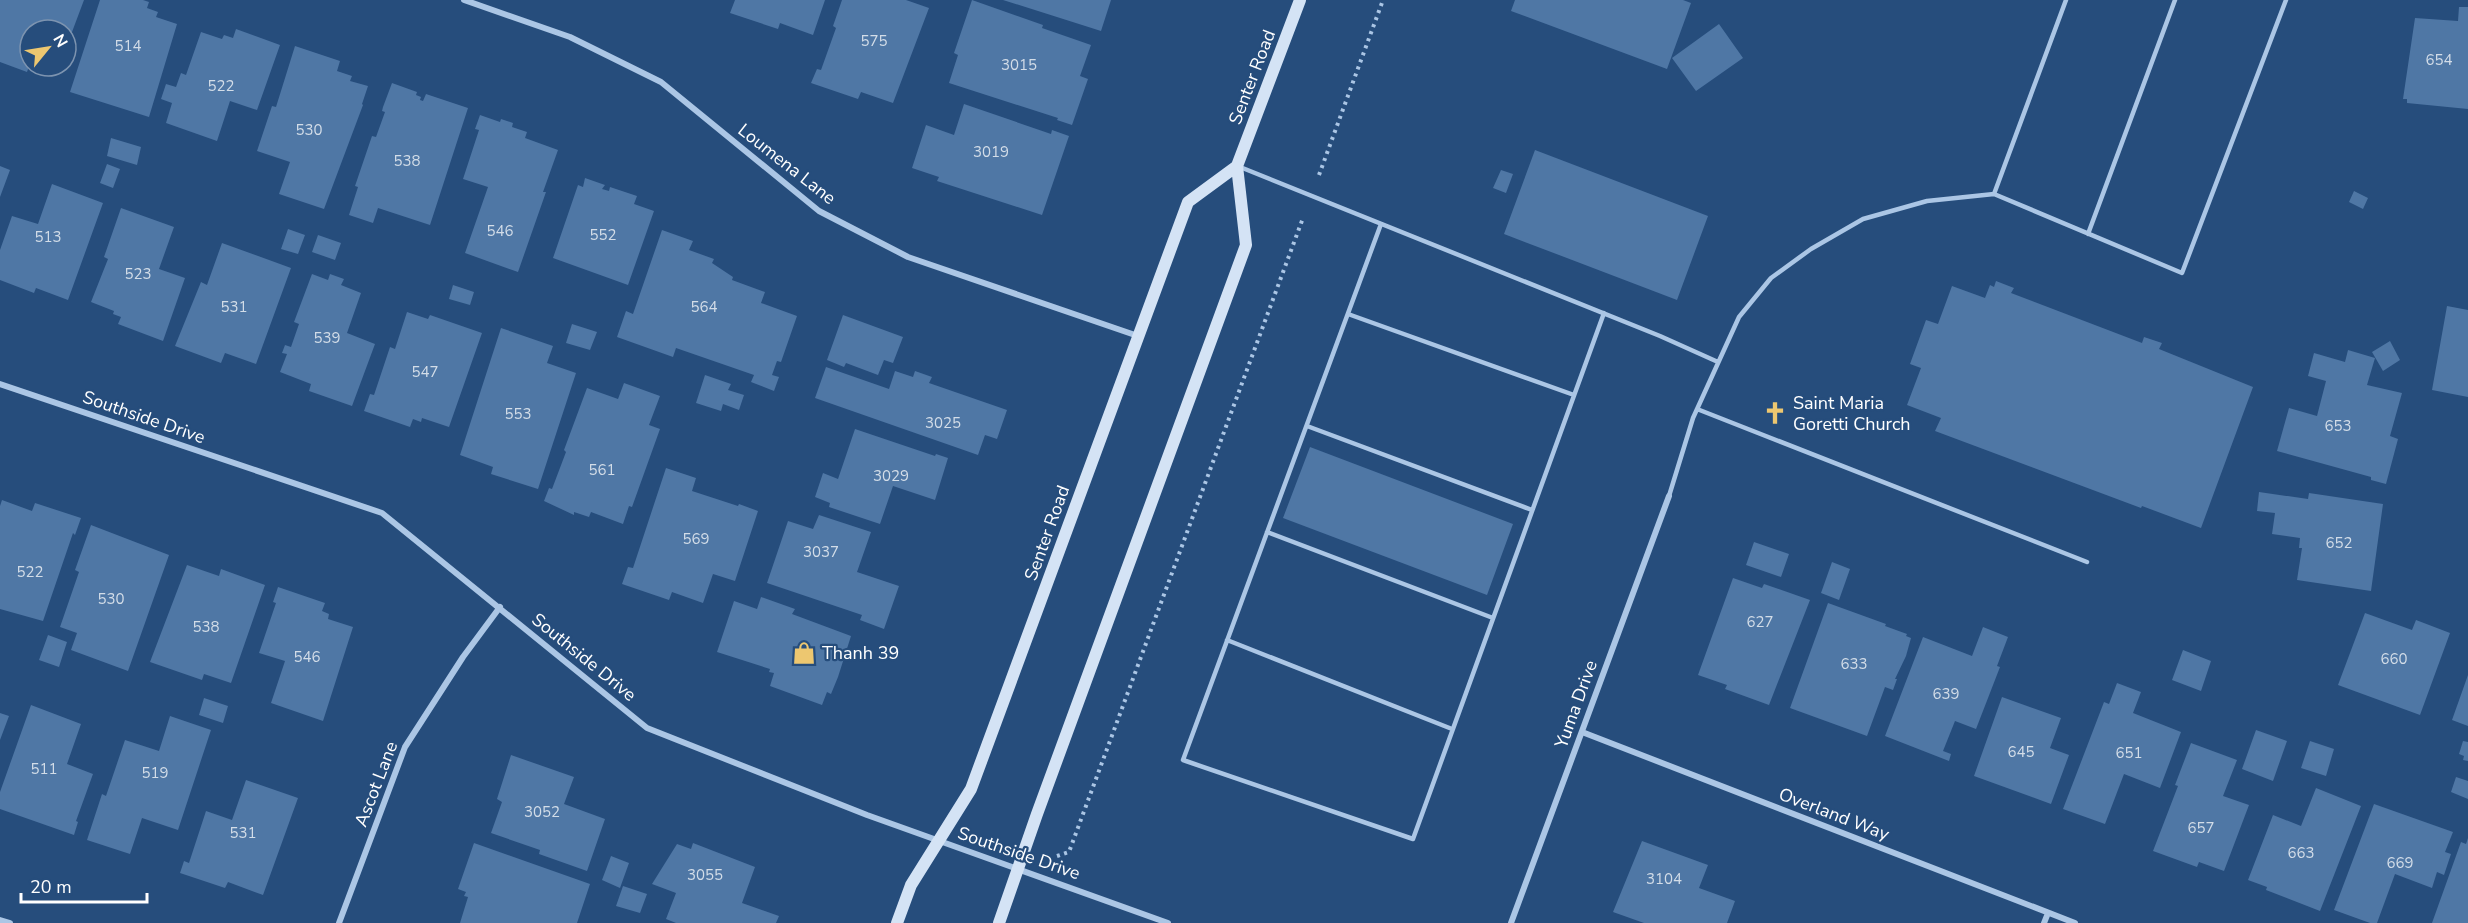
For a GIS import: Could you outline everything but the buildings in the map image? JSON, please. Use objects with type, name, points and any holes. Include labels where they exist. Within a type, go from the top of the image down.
[{"type":"main road","name":"Senter Road","points":[[999,923],[1036,814],[1246,245],[1237,166],[1300,0]]},
{"type":"main road","name":"Senter Road","points":[[897,923],[911,885],[940,842],[970,789],[1188,202],[1237,166]]},
{"type":"street","name":"Loumena Lane","points":[[464,0],[570,37],[661,82],[819,211],[908,257],[1139,337]]},
{"type":"street","name":"Southside Drive","points":[[0,384],[382,513],[647,728],[846,807],[1168,923]]},
{"type":"street","name":"Yuma Drive","points":[[1511,923],[1669,496]]},
{"type":"street","name":"Ascot Lane","points":[[339,923],[405,747],[463,657],[500,607]]},
{"type":"street","name":"Overland Way","points":[[1582,732],[2075,923]]},
{"type":"street","points":[[2044,923],[2048,914]]},
{"type":"street","points":[[0,920],[10,923]]},
{"type":"lane","points":[[1994,194],[2066,0]]},
{"type":"lane","points":[[2088,234],[2175,0]]},
{"type":"lane","points":[[1669,496],[1697,409],[1739,317],[1771,278],[1811,249],[1863,219],[1927,201],[1994,194],[2182,273],[2286,0]]},
{"type":"lane","points":[[1237,166],[1604,313],[1718,362]]},
{"type":"lane","points":[[1382,224],[1183,760],[1413,839],[1604,313]]},
{"type":"lane","points":[[1348,315],[1574,395]]},
{"type":"lane","points":[[1697,409],[2087,562]]},
{"type":"lane","points":[[1306,426],[1532,510]]},
{"type":"lane","points":[[1267,532],[1492,618]]},
{"type":"lane","points":[[1227,640],[1452,729]]},
{"type":"path","points":[[1019,868],[1069,852],[1383,0]]},
{"type":"place","name":"Saint Maria Goretti Church","points":[[1775,413]]},
{"type":"place","name":"Thanh 39","points":[[804,653]]}]
